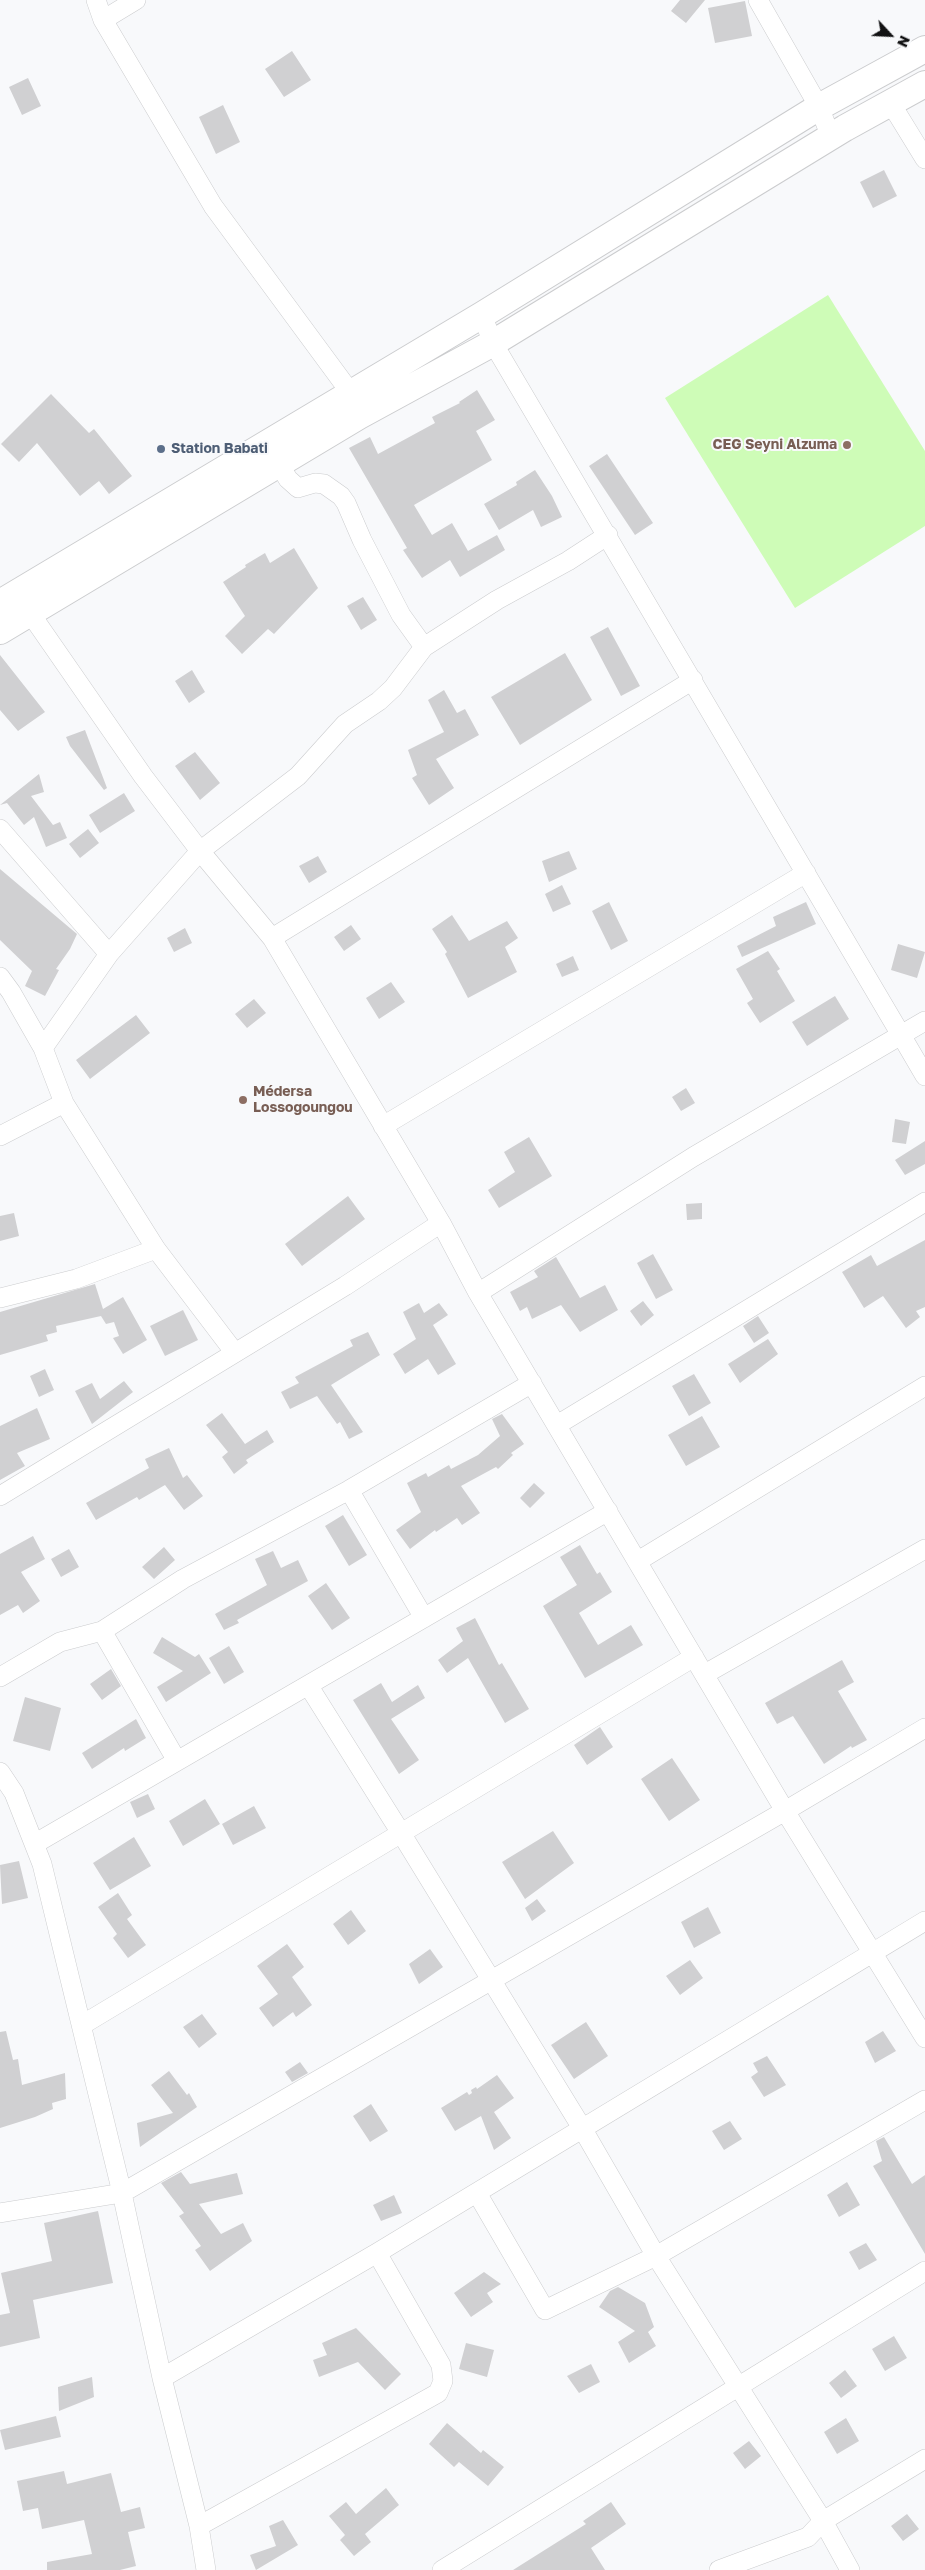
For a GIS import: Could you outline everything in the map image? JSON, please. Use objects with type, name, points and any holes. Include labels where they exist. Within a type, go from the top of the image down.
[{"type":"main road","points":[[17,602],[279,464],[355,404],[482,315],[819,107],[925,49]]},
{"type":"main road","points":[[0,631],[17,602],[355,404],[493,342],[831,137],[890,102],[925,84]]},
{"type":"street","points":[[96,0],[102,20],[213,206],[355,404]]},
{"type":"street","points":[[102,20],[136,0]]},
{"type":"street","points":[[758,0],[819,107],[831,137]]},
{"type":"street","points":[[890,102],[925,159]]},
{"type":"street","points":[[482,315],[493,342],[925,1076]]},
{"type":"street","points":[[279,464],[288,479],[298,488],[315,483],[324,484],[335,490],[346,503],[362,540],[401,616],[424,647]]},
{"type":"street","points":[[43,1048],[109,954],[200,851],[298,776],[345,724],[379,701],[393,688],[424,647],[497,600],[568,561],[608,535]]},
{"type":"street","points":[[17,602],[143,776],[200,851],[272,938],[442,1223],[478,1293],[785,1811],[925,2038]]},
{"type":"street","points":[[272,938],[693,680]]},
{"type":"street","points":[[0,829],[109,954]]},
{"type":"street","points":[[383,1126],[806,873]]},
{"type":"street","points":[[0,977],[11,992],[43,1048],[64,1103],[156,1249],[235,1353]]},
{"type":"street","points":[[478,1293],[693,1157],[925,1021]]},
{"type":"street","points":[[0,1136],[64,1103]]},
{"type":"street","points":[[556,1425],[925,1202]]},
{"type":"street","points":[[0,1496],[235,1353],[442,1223]]},
{"type":"street","points":[[0,1298],[76,1279],[156,1249]]},
{"type":"street","points":[[0,1677],[60,1642],[102,1631],[183,1579],[349,1490],[532,1383]]},
{"type":"street","points":[[638,1561],[925,1386]]},
{"type":"street","points":[[349,1490],[424,1618]]},
{"type":"street","points":[[36,1843],[608,1511]]},
{"type":"street","points":[[705,1674],[925,1549]]},
{"type":"street","points":[[102,1631],[177,1761]]},
{"type":"street","points":[[82,2025],[694,1657]]},
{"type":"street","points":[[308,1686],[401,1833],[582,2128],[656,2256],[736,2387],[823,2521],[850,2570]]},
{"type":"street","points":[[0,2213],[122,2193],[785,1811],[925,1728]]},
{"type":"street","points":[[0,1772],[14,1793],[36,1843],[122,2193],[162,2378],[199,2526],[206,2570]]},
{"type":"street","points":[[162,2378],[377,2253],[925,1921]]},
{"type":"street","points":[[477,2193],[545,2310],[656,2256],[925,2100]]},
{"type":"street","points":[[199,2526],[438,2393],[443,2381],[441,2365],[377,2253]]},
{"type":"street","points":[[442,2570],[925,2270]]},
{"type":"street","points":[[719,2570],[808,2537],[823,2521],[925,2458]]},
{"type":"green space","points":[[828,295],[925,451],[925,526],[795,608],[665,398]]},
{"type":"building","points":[[680,0],[705,0],[686,23],[671,11]]},
{"type":"building","points":[[745,1],[752,36],[715,43],[708,8]]},
{"type":"building","points":[[292,51],[311,80],[284,97],[265,69]]},
{"type":"building","points":[[28,78],[41,106],[22,115],[9,87]]},
{"type":"building","points":[[223,105],[240,142],[216,154],[199,117]]},
{"type":"building","points":[[884,170],[897,196],[873,208],[860,182]]},
{"type":"building","points":[[477,390],[495,420],[476,431],[492,460],[414,505],[432,535],[452,523],[468,551],[497,535],[505,550],[460,577],[450,560],[422,578],[403,550],[407,548],[349,448],[370,437],[378,454],[435,423],[432,417],[460,403]]},
{"type":"building","points":[[51,394],[89,433],[94,429],[132,476],[109,494],[99,481],[80,496],[37,443],[19,462],[1,444]]},
{"type":"building","points":[[607,454],[653,523],[635,535],[589,466]]},
{"type":"building","points":[[535,470],[552,496],[562,517],[541,527],[533,510],[499,530],[484,504],[517,485],[516,482]]},
{"type":"building","points":[[294,548],[318,588],[274,634],[268,629],[242,654],[225,636],[245,616],[223,582],[265,553],[270,563]]},
{"type":"building","points":[[363,597],[377,620],[361,630],[347,606]]},
{"type":"building","points":[[608,627],[640,686],[621,696],[590,637]]},
{"type":"building","points":[[565,653],[592,700],[520,745],[491,697]]},
{"type":"building","points":[[0,655],[45,712],[18,731],[0,710]]},
{"type":"building","points":[[192,670],[205,692],[189,703],[175,681]]},
{"type":"building","points":[[444,690],[457,713],[465,709],[479,735],[436,759],[454,788],[429,805],[412,778],[417,775],[408,750],[444,732],[428,700]]},
{"type":"building","points":[[85,730],[107,788],[104,790],[70,746],[66,737]]},
{"type":"building","points":[[195,752],[220,783],[200,800],[175,766]]},
{"type":"building","points":[[39,774],[44,792],[31,796],[53,825],[60,822],[67,838],[46,847],[34,817],[24,825],[7,803],[0,805]]},
{"type":"building","points":[[124,793],[135,811],[100,833],[89,815]]},
{"type":"building","points":[[88,829],[99,843],[80,858],[69,844]]},
{"type":"building","points":[[569,851],[577,869],[549,882],[542,861]]},
{"type":"building","points":[[318,856],[327,872],[309,883],[299,866]]},
{"type":"building","points":[[0,869],[77,934],[70,949],[56,969],[59,970],[45,996],[25,986],[32,971],[0,940]]},
{"type":"building","points":[[562,885],[571,904],[553,912],[545,894]]},
{"type":"building","points":[[609,902],[628,941],[611,950],[592,911]]},
{"type":"building","points":[[806,902],[816,924],[742,957],[737,946],[776,926],[773,917]]},
{"type":"building","points":[[452,915],[469,941],[507,921],[518,938],[505,947],[517,972],[468,998],[445,954],[447,952],[432,929]]},
{"type":"building","points":[[351,925],[361,939],[344,951],[334,937]]},
{"type":"building","points":[[185,928],[192,943],[174,952],[167,938]]},
{"type":"building","points":[[898,944],[925,952],[917,978],[891,970]]},
{"type":"building","points":[[768,951],[780,969],[777,971],[795,1001],[760,1023],[747,1003],[753,999],[736,969]]},
{"type":"building","points":[[573,956],[579,970],[562,977],[556,964]]},
{"type":"building","points":[[391,982],[405,1002],[379,1019],[366,998]]},
{"type":"building","points":[[835,996],[849,1019],[807,1046],[792,1022]]},
{"type":"building","points":[[254,999],[266,1013],[247,1028],[235,1014]]},
{"type":"building","points":[[136,1015],[150,1033],[90,1079],[76,1060]]},
{"type":"building","points":[[686,1088],[695,1103],[681,1111],[672,1097]]},
{"type":"building","points":[[895,1119],[910,1122],[906,1144],[892,1142]]},
{"type":"building","points":[[529,1137],[552,1176],[499,1208],[488,1190],[515,1172],[504,1152]]},
{"type":"building","points":[[925,1141],[925,1164],[905,1175],[895,1160]]},
{"type":"building","points":[[348,1196],[365,1219],[302,1266],[285,1244]]},
{"type":"building","points":[[702,1203],[702,1219],[687,1220],[686,1204]]},
{"type":"building","points":[[14,1213],[19,1236],[0,1241],[0,1216]]},
{"type":"building","points":[[925,1240],[925,1307],[916,1311],[920,1317],[906,1328],[883,1296],[864,1308],[842,1272],[871,1255],[877,1266]]},
{"type":"building","points":[[653,1254],[673,1290],[656,1299],[637,1263]]},
{"type":"building","points":[[556,1257],[580,1298],[605,1285],[618,1310],[580,1332],[561,1305],[532,1319],[527,1307],[520,1311],[510,1292],[538,1277],[534,1271]]},
{"type":"building","points":[[95,1284],[103,1309],[123,1297],[147,1340],[123,1354],[113,1338],[119,1336],[114,1322],[106,1324],[101,1316],[56,1326],[57,1332],[46,1335],[48,1341],[0,1355],[0,1312]]},
{"type":"building","points":[[643,1301],[654,1315],[641,1326],[630,1311]]},
{"type":"building","points":[[419,1303],[424,1313],[439,1303],[448,1315],[433,1325],[456,1364],[438,1375],[428,1359],[405,1374],[393,1354],[416,1339],[403,1312]]},
{"type":"building","points":[[183,1310],[198,1340],[165,1356],[150,1326]]},
{"type":"building","points":[[758,1316],[769,1333],[754,1343],[743,1326]]},
{"type":"building","points":[[368,1332],[380,1355],[331,1385],[363,1432],[349,1439],[340,1422],[337,1424],[317,1396],[290,1409],[281,1392],[299,1383],[295,1377],[353,1346],[350,1340]]},
{"type":"building","points":[[768,1339],[778,1354],[740,1383],[728,1364]]},
{"type":"building","points":[[45,1369],[54,1390],[39,1397],[30,1376]]},
{"type":"building","points":[[694,1374],[711,1403],[689,1416],[672,1386]]},
{"type":"building","points":[[124,1381],[133,1392],[92,1424],[75,1391],[92,1383],[100,1399]]},
{"type":"building","points":[[37,1408],[50,1439],[17,1453],[25,1466],[0,1480],[0,1426]]},
{"type":"building","points":[[222,1413],[245,1444],[267,1430],[274,1442],[246,1460],[248,1463],[234,1474],[222,1457],[228,1452],[206,1425]]},
{"type":"building","points":[[502,1414],[524,1444],[511,1453],[513,1455],[498,1469],[496,1467],[461,1486],[480,1513],[462,1525],[457,1518],[436,1532],[435,1530],[410,1549],[396,1530],[421,1512],[407,1483],[426,1473],[428,1477],[449,1465],[451,1469],[478,1455],[500,1436],[492,1419]]},
{"type":"building","points":[[702,1416],[720,1447],[686,1466],[668,1435]]},
{"type":"building","points":[[169,1448],[183,1478],[187,1475],[203,1496],[184,1510],[165,1485],[139,1500],[137,1497],[96,1520],[86,1503],[149,1468],[145,1459]]},
{"type":"building","points":[[534,1483],[545,1493],[530,1508],[520,1498]]},
{"type":"building","points":[[343,1515],[367,1555],[349,1566],[325,1526]]},
{"type":"building","points":[[33,1536],[45,1559],[21,1572],[40,1601],[23,1613],[18,1605],[0,1615],[0,1554]]},
{"type":"building","points":[[580,1545],[597,1574],[600,1572],[612,1592],[579,1613],[598,1645],[631,1625],[643,1645],[585,1678],[543,1606],[577,1585],[560,1557]]},
{"type":"building","points":[[164,1547],[175,1560],[154,1579],[142,1567]]},
{"type":"building","points":[[69,1549],[79,1567],[61,1577],[51,1559]]},
{"type":"building","points":[[273,1551],[281,1568],[298,1560],[308,1581],[237,1620],[239,1623],[224,1630],[215,1614],[267,1585],[255,1559]]},
{"type":"building","points":[[326,1583],[350,1618],[332,1630],[308,1596]]},
{"type":"building","points":[[475,1618],[499,1665],[502,1663],[529,1709],[505,1723],[468,1658],[447,1673],[438,1660],[463,1641],[456,1628]]},
{"type":"building","points":[[162,1637],[195,1657],[199,1654],[211,1673],[166,1702],[157,1687],[183,1671],[153,1653]]},
{"type":"building","points":[[229,1646],[244,1672],[224,1684],[209,1658]]},
{"type":"building","points":[[842,1660],[854,1682],[838,1691],[867,1740],[852,1748],[851,1746],[824,1764],[793,1716],[777,1724],[765,1703]]},
{"type":"building","points":[[111,1669],[121,1686],[102,1700],[90,1684]]},
{"type":"building","points":[[381,1683],[392,1702],[418,1685],[425,1698],[391,1719],[419,1760],[399,1774],[353,1700]]},
{"type":"building","points":[[25,1697],[61,1708],[50,1751],[13,1741]]},
{"type":"building","points":[[136,1719],[146,1738],[125,1751],[124,1748],[92,1769],[82,1753]]},
{"type":"building","points":[[600,1727],[613,1747],[587,1765],[574,1745]]},
{"type":"building","points":[[672,1758],[700,1800],[669,1821],[641,1779]]},
{"type":"building","points":[[148,1794],[155,1809],[137,1818],[130,1802]]},
{"type":"building","points":[[205,1799],[220,1824],[183,1846],[169,1821]]},
{"type":"building","points":[[254,1806],[266,1828],[233,1845],[222,1824]]},
{"type":"building","points":[[553,1831],[574,1863],[525,1899],[502,1862]]},
{"type":"building","points":[[134,1837],[151,1866],[110,1890],[93,1863]]},
{"type":"building","points":[[19,1861],[28,1898],[2,1904],[0,1865]]},
{"type":"building","points":[[118,1893],[132,1915],[127,1919],[146,1945],[128,1958],[113,1938],[117,1934],[98,1907]]},
{"type":"building","points":[[537,1899],[546,1911],[532,1921],[525,1908]]},
{"type":"building","points":[[708,1907],[721,1933],[694,1948],[681,1922]]},
{"type":"building","points":[[351,1910],[366,1931],[348,1945],[333,1924]]},
{"type":"building","points":[[287,1944],[304,1967],[292,1977],[312,2005],[296,2017],[293,2012],[273,2027],[259,2008],[278,1994],[257,1966]]},
{"type":"building","points":[[430,1949],[443,1967],[419,1984],[409,1964]]},
{"type":"building","points":[[690,1960],[703,1978],[680,1995],[666,1976]]},
{"type":"building","points":[[202,2014],[217,2034],[199,2048],[183,2027]]},
{"type":"building","points":[[586,2022],[608,2056],[574,2079],[551,2045]]},
{"type":"building","points":[[6,2031],[13,2060],[18,2059],[22,2085],[65,2073],[66,2099],[52,2103],[53,2109],[35,2117],[0,2128],[0,2032]]},
{"type":"building","points":[[883,2031],[896,2051],[875,2063],[865,2042]]},
{"type":"building","points":[[767,2056],[786,2085],[764,2097],[751,2077],[758,2072],[753,2063]]},
{"type":"building","points":[[300,2062],[308,2073],[292,2082],[285,2072]]},
{"type":"building","points":[[169,2071],[187,2095],[189,2093],[197,2107],[140,2147],[137,2123],[173,2113],[151,2085]]},
{"type":"building","points":[[497,2075],[514,2098],[494,2112],[511,2138],[494,2150],[481,2116],[455,2131],[441,2108],[467,2092],[469,2095],[472,2093],[471,2090],[476,2087],[477,2089]]},
{"type":"building","points":[[371,2104],[388,2131],[370,2142],[353,2116]]},
{"type":"building","points":[[730,2121],[742,2139],[724,2150],[712,2131]]},
{"type":"building","points":[[884,2137],[912,2184],[925,2175],[925,2254],[873,2166],[882,2161],[876,2141]]},
{"type":"building","points":[[181,2172],[190,2184],[237,2173],[243,2194],[199,2204],[221,2234],[243,2223],[252,2241],[210,2271],[195,2250],[201,2246],[179,2216],[184,2213],[161,2183]]},
{"type":"building","points":[[847,2182],[860,2205],[839,2217],[827,2195]]},
{"type":"building","points":[[394,2195],[402,2213],[381,2221],[373,2205]]},
{"type":"building","points":[[98,2211],[113,2283],[33,2300],[40,2338],[0,2347],[0,2315],[10,2313],[1,2273],[52,2261],[44,2223]]},
{"type":"building","points":[[866,2243],[877,2260],[859,2270],[849,2252]]},
{"type":"building","points":[[484,2272],[501,2284],[487,2293],[493,2302],[471,2317],[454,2293]]},
{"type":"building","points":[[618,2287],[645,2303],[654,2327],[648,2332],[656,2346],[629,2363],[618,2342],[635,2331],[599,2307],[610,2291]]},
{"type":"building","points":[[356,2328],[401,2374],[385,2390],[358,2362],[319,2377],[313,2360],[327,2355],[322,2343]]},
{"type":"building","points":[[894,2336],[907,2358],[885,2371],[872,2349]]},
{"type":"building","points":[[466,2343],[494,2350],[487,2377],[459,2369]]},
{"type":"building","points":[[591,2364],[600,2382],[579,2393],[567,2376]]},
{"type":"building","points":[[845,2370],[857,2386],[841,2398],[829,2383]]},
{"type":"building","points":[[92,2377],[94,2397],[59,2411],[58,2387]]},
{"type":"building","points":[[56,2416],[61,2437],[5,2450],[0,2430]]},
{"type":"building","points":[[846,2418],[859,2441],[837,2454],[824,2432]]},
{"type":"building","points":[[447,2423],[481,2453],[483,2450],[504,2467],[488,2486],[459,2462],[454,2467],[429,2444]]},
{"type":"building","points":[[749,2441],[761,2456],[745,2469],[733,2453]]},
{"type":"building","points":[[64,2471],[67,2484],[111,2473],[121,2512],[140,2507],[145,2528],[128,2532],[136,2566],[120,2570],[47,2570],[47,2562],[92,2554],[84,2520],[42,2529],[38,2508],[23,2511],[17,2481]]},
{"type":"building","points":[[386,2488],[399,2505],[365,2534],[371,2542],[354,2556],[340,2540],[345,2535],[329,2516],[346,2502],[356,2514]]},
{"type":"building","points":[[611,2502],[626,2524],[591,2548],[605,2570],[513,2570],[586,2524],[583,2521]]},
{"type":"building","points":[[907,2514],[919,2529],[903,2541],[891,2526]]},
{"type":"building","points":[[283,2520],[298,2545],[256,2570],[250,2555],[276,2546],[269,2526]]},
{"type":"place","name":"CEG Seyni Alzuma","points":[[847,445]]},
{"type":"place","name":"Station Babati","points":[[161,449]]},
{"type":"place","name":"Médersa Lossogoungou","points":[[243,1100]]}]
